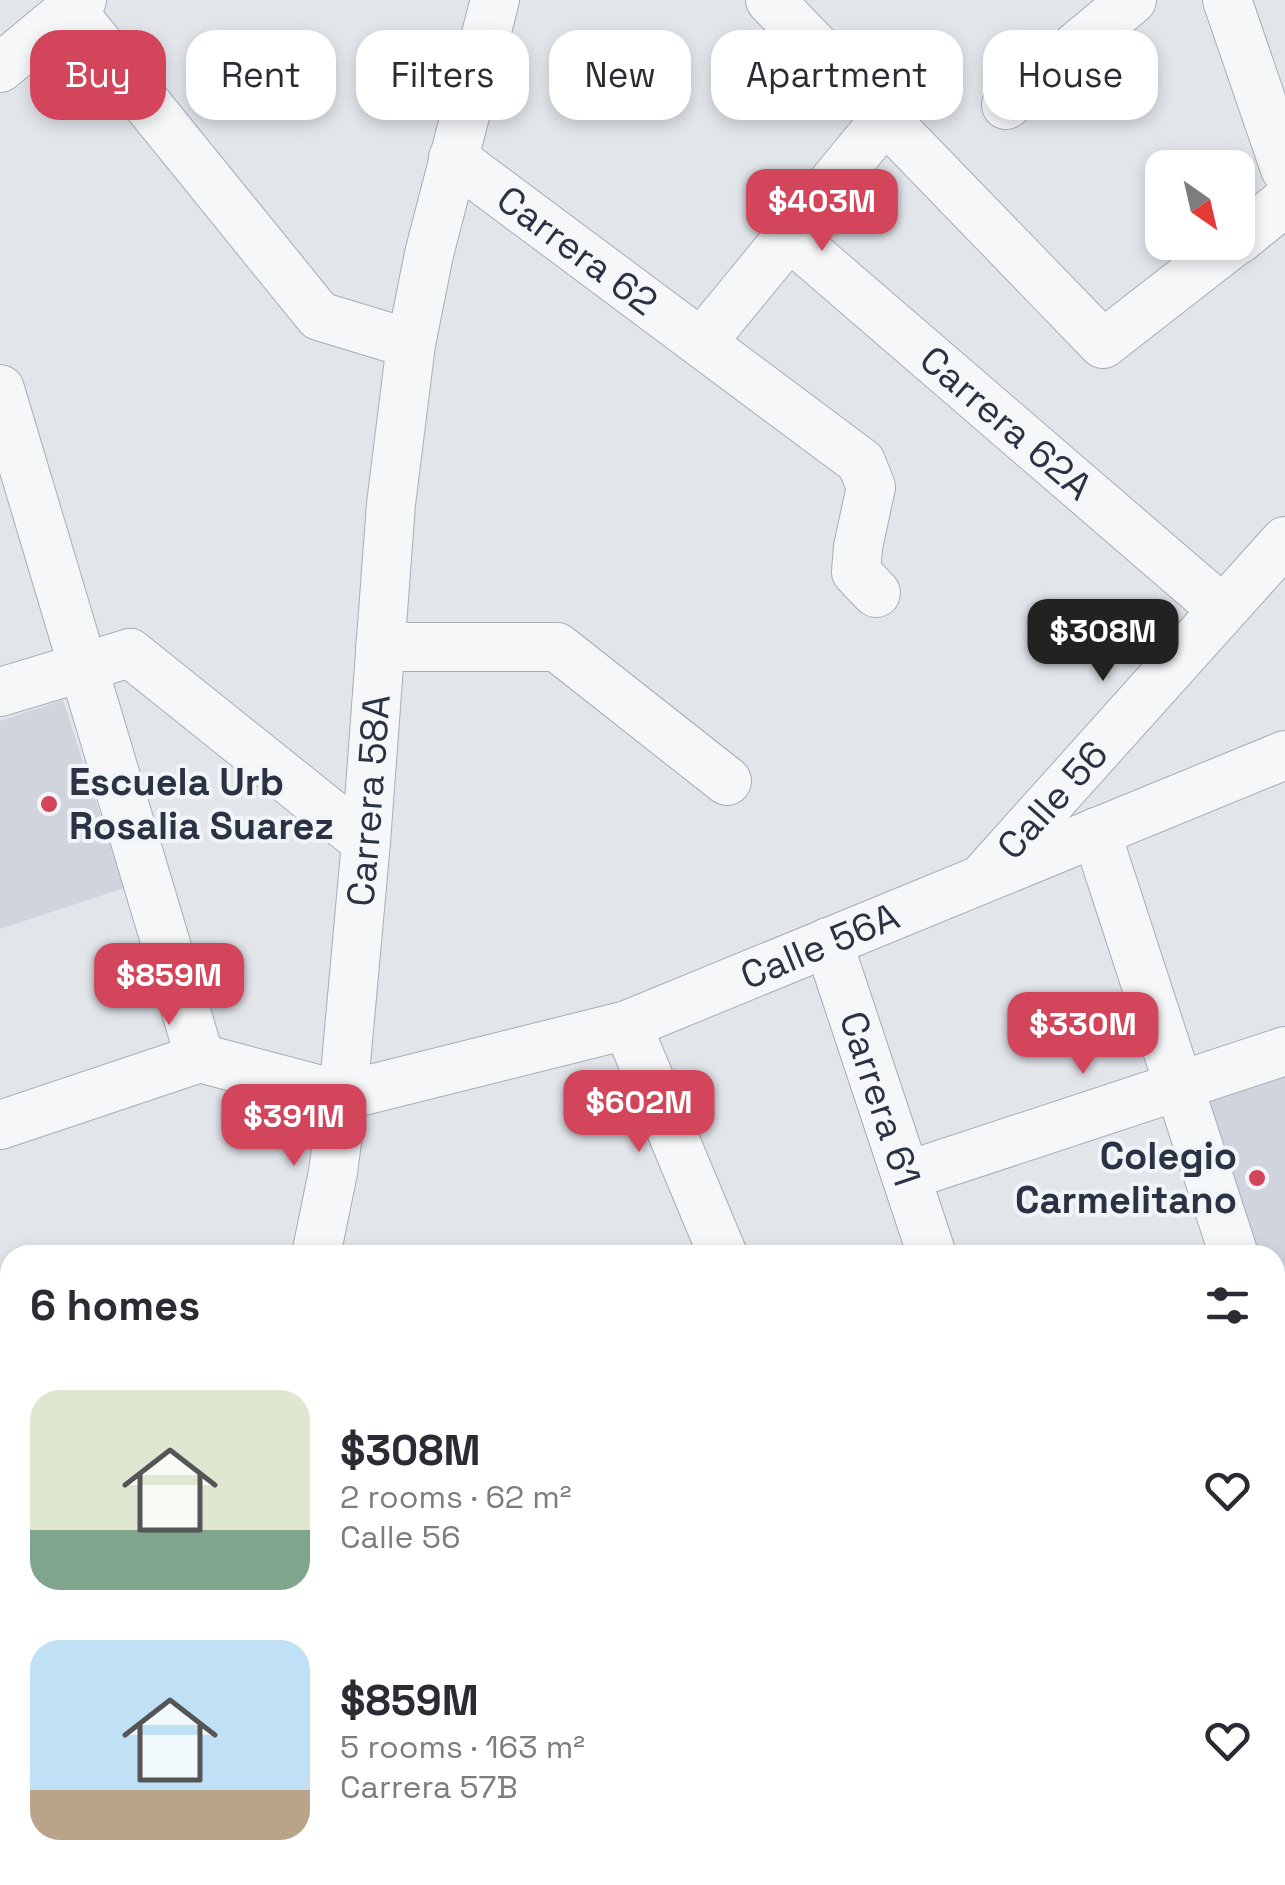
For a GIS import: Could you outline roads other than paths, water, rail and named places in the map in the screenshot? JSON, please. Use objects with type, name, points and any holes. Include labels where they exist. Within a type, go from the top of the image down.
[{"type":"street","name":"Carrera 58A","points":[[318,1245],[344,1096],[391,504],[411,344],[429,254],[495,0]]},
{"type":"street","points":[[770,0],[799,30]]},
{"type":"street","points":[[1096,30],[1132,0]]},
{"type":"street","points":[[1227,0],[1285,170]]},
{"type":"street","points":[[0,68],[76,5],[320,316],[411,344]]},
{"type":"street","points":[[702,342],[884,120]]},
{"type":"street","points":[[886,120],[1104,344],[1212,260]]},
{"type":"street","name":"Carrera 62","points":[[453,158],[861,462],[870,487],[856,572],[876,592]]},
{"type":"street","points":[[1255,226],[1285,202]]},
{"type":"street","name":"Carrera 62A","points":[[788,235],[1222,609]]},
{"type":"street","points":[[0,389],[200,1058]]},
{"type":"street","name":"Calle 56","points":[[980,880],[1285,540]]},
{"type":"street","points":[[380,647],[556,648],[727,781]]},
{"type":"street","points":[[0,692],[130,653],[366,842]]},
{"type":"street","name":"Calle 56A","points":[[344,1096],[628,1025],[1285,755]]},
{"type":"street","points":[[1096,832],[1231,1245]]},
{"type":"street","name":"Carrera 61","points":[[828,942],[929,1245]]},
{"type":"street","points":[[628,1025],[719,1245]]},
{"type":"street","points":[[906,1176],[1285,1050]]},
{"type":"street","points":[[0,1124],[200,1058],[344,1096]]},
{"type":"place","name":"Escuela Urb Rosalia Suarez","points":[[49,804]]},
{"type":"place","name":"Colegio Carmelitano","points":[[1257,1178]]}]
